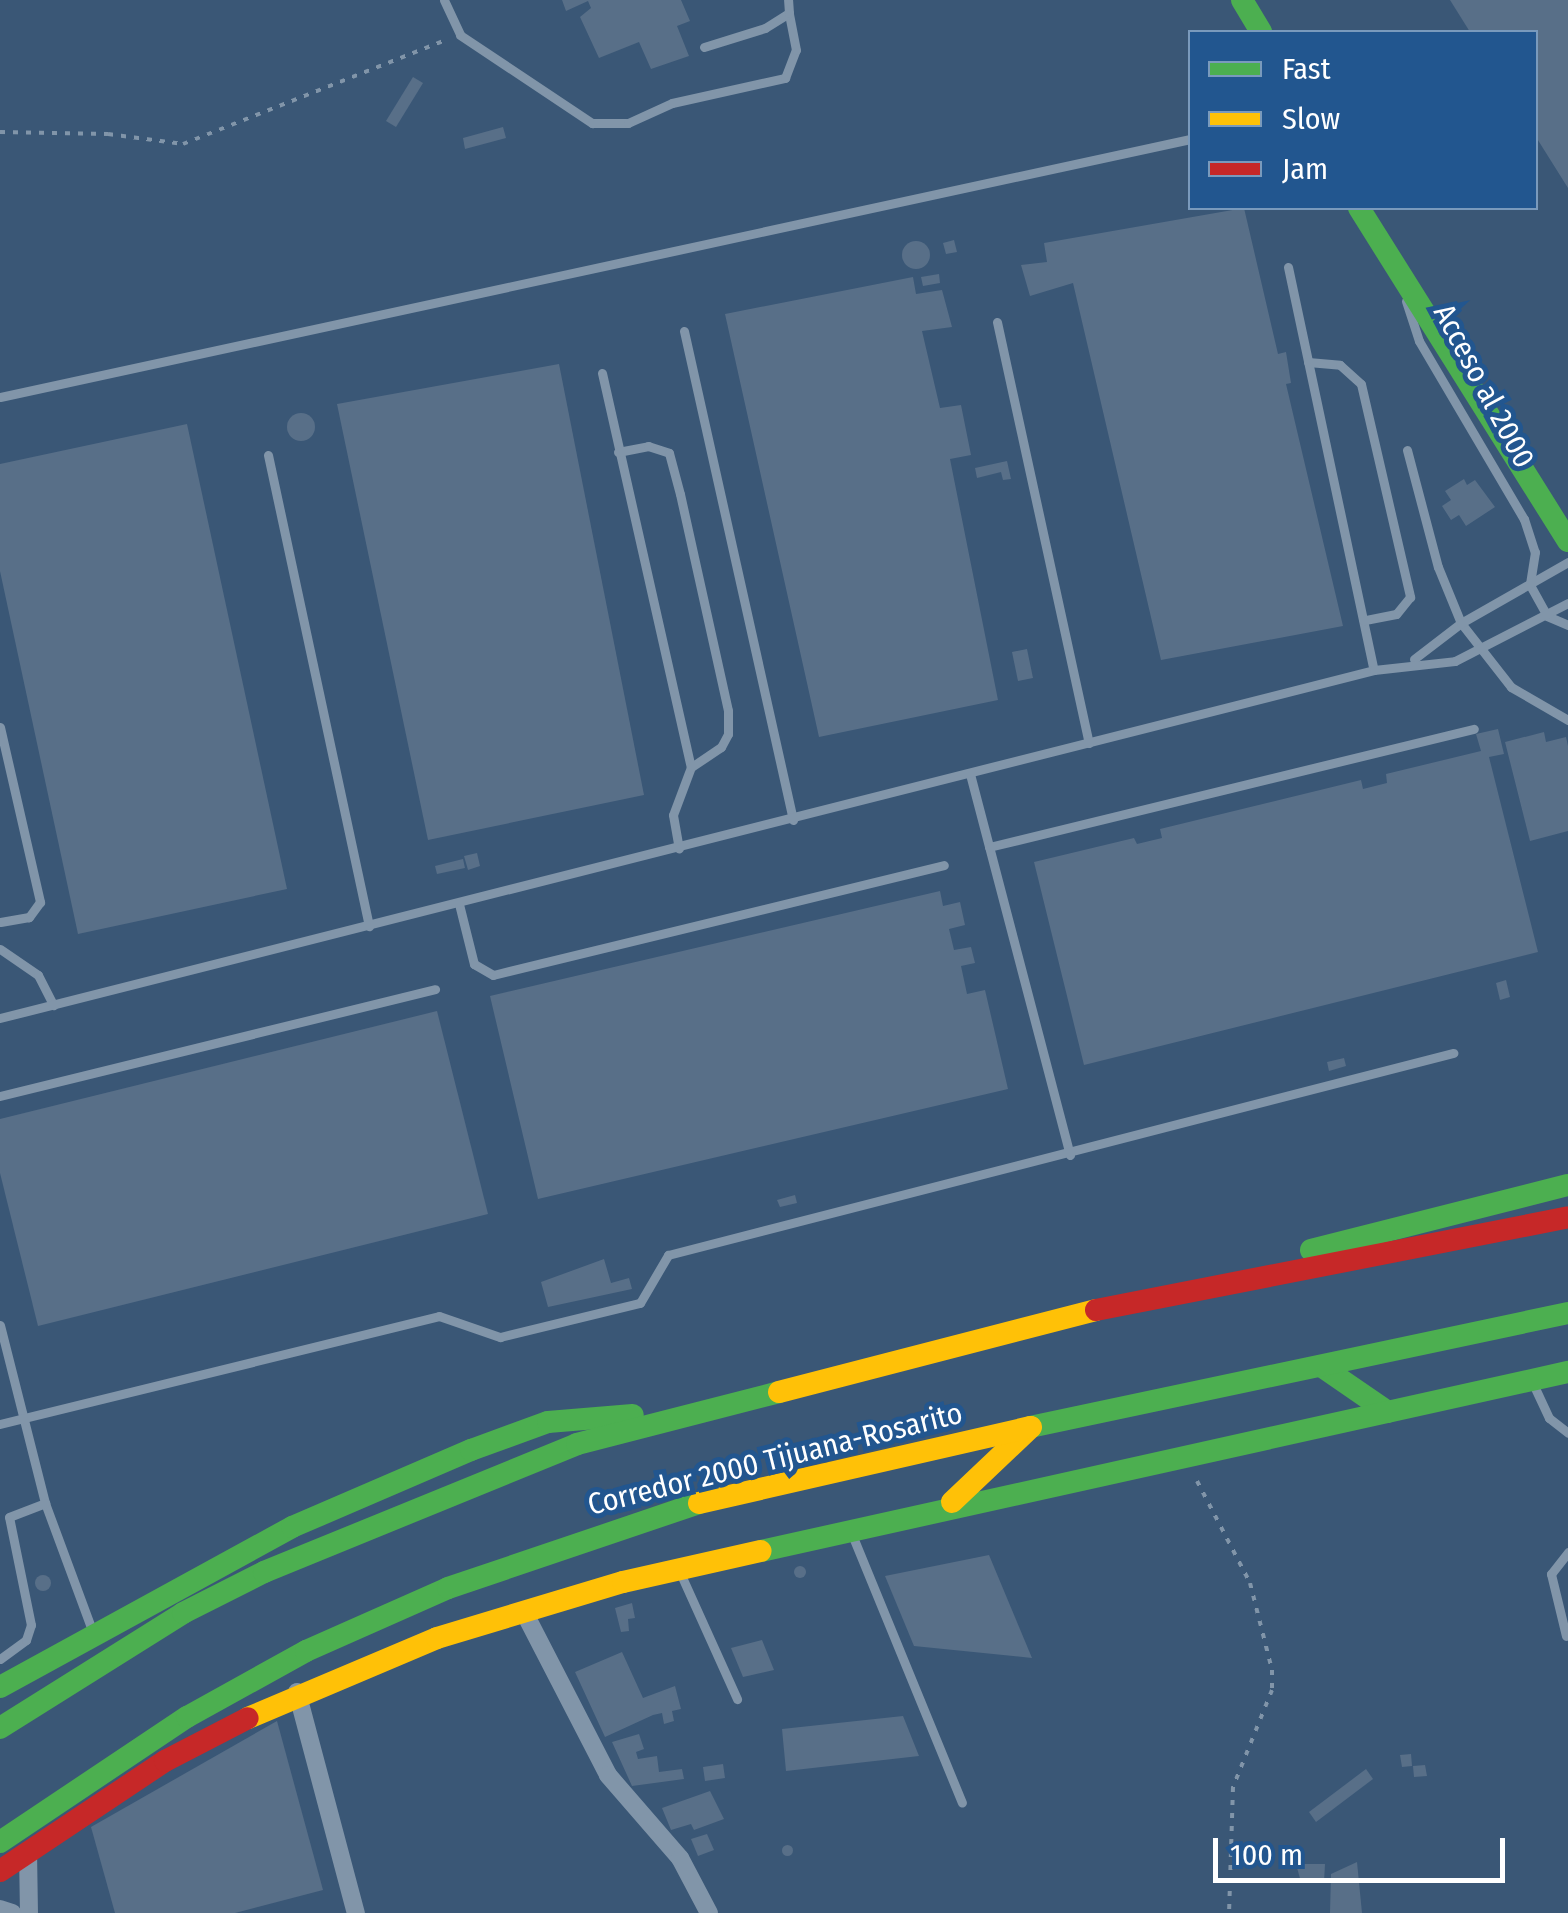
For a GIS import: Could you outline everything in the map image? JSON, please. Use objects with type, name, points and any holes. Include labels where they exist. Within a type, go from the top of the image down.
[{"type":"main road","points":[[1247,4],[1260,30]]},
{"type":"main road","name":"Acceso al 2000","points":[[1360,210],[1568,540]]},
{"type":"main road","points":[[1105,1308],[1568,1186]]},
{"type":"main road","name":"Corredor 2000 Tijuana-Rosarito","points":[[0,1728],[183,1613],[313,1548],[577,1444],[665,1417],[1105,1308],[1568,1217]]},
{"type":"main road","name":"Corredor 2000 Tijuana-Rosarito","points":[[0,1842],[187,1717],[306,1651],[448,1588],[708,1500],[1568,1313]]},
{"type":"main road","points":[[1322,1366],[1388,1412]]},
{"type":"main road","points":[[0,1871],[165,1761],[297,1692],[524,1612],[678,1570],[944,1508],[1568,1372]]},
{"type":"main road","points":[[0,1688],[94,1632],[292,1527],[471,1450],[548,1422],[608,1414],[665,1417]]},
{"type":"main road","points":[[944,1508],[1031,1427]]},
{"type":"street","points":[[524,1612],[608,1775],[680,1858],[709,1913]]},
{"type":"street","points":[[297,1692],[356,1913]]},
{"type":"street","points":[[28,1851],[29,1913]]},
{"type":"street","points":[[0,1909],[12,1913]]},
{"type":"lane","points":[[444,0],[460,35],[592,122],[628,122],[672,104],[785,78],[796,50],[788,0]]},
{"type":"lane","points":[[704,47],[789,14]]},
{"type":"lane","points":[[0,397],[1188,139]]},
{"type":"lane","points":[[1288,268],[1374,670]]},
{"type":"lane","name":"Acceso al 2000","points":[[1396,270],[1419,341],[1524,520],[1535,552],[1530,586]]},
{"type":"lane","points":[[997,322],[1089,743]]},
{"type":"lane","points":[[684,331],[792,820]]},
{"type":"lane","points":[[1308,362],[1340,364],[1361,384],[1410,597],[1396,614],[1364,620]]},
{"type":"lane","points":[[602,373],[690,767],[673,815],[679,848]]},
{"type":"lane","points":[[618,452],[648,446],[670,452],[680,494],[728,723],[720,747],[690,767]]},
{"type":"lane","points":[[1407,450],[1438,567],[1461,623],[1512,687],[1568,720]]},
{"type":"lane","points":[[268,455],[369,926]]},
{"type":"lane","points":[[1412,661],[1461,623],[1568,562]]},
{"type":"lane","points":[[1530,586],[1547,616],[1568,625]]},
{"type":"lane","points":[[0,1018],[1374,670],[1412,661],[1455,661],[1482,652],[1568,603]]},
{"type":"lane","points":[[0,727],[40,902],[29,917],[0,922]]},
{"type":"lane","points":[[989,846],[1474,729]]},
{"type":"lane","points":[[970,774],[1070,1155]]},
{"type":"lane","points":[[0,790],[14,787]]},
{"type":"lane","points":[[459,904],[474,964],[493,976],[944,865]]},
{"type":"lane","points":[[0,948],[38,974],[54,1005]]},
{"type":"lane","points":[[0,1096],[435,989]]},
{"type":"lane","points":[[0,1424],[440,1316],[500,1337],[640,1303],[668,1255],[1070,1155],[1453,1053]]},
{"type":"lane","points":[[0,1325],[45,1503],[75,1598],[94,1632]]},
{"type":"lane","points":[[1532,1380],[1550,1418],[1568,1432]]},
{"type":"lane","points":[[0,1659],[26,1640],[31,1626],[10,1516],[45,1503]]},
{"type":"lane","points":[[850,1530],[962,1803]]},
{"type":"lane","points":[[1566,1636],[1552,1574],[1568,1552]]},
{"type":"lane","points":[[678,1570],[736,1699]]},
{"type":"path","points":[[0,132],[108,134],[184,144],[460,35]]},
{"type":"path","points":[[1183,1456],[1250,1582],[1272,1670],[1272,1690],[1233,1787],[1229,1913]]},
{"type":"building","points":[[562,0],[681,0],[690,21],[677,26],[689,56],[651,69],[639,42],[599,58],[580,17],[591,8],[588,1],[566,11]]},
{"type":"building","points":[[1450,0],[1568,0],[1568,188],[1538,140],[1538,30],[1469,30]]},
{"type":"building","points":[[413,77],[423,83],[396,127],[386,121]]},
{"type":"building","points":[[503,127],[506,138],[465,149],[463,138]]},
{"type":"building","points":[[1244,210],[1278,354],[1286,352],[1291,383],[1286,384],[1343,626],[1161,660],[1073,283],[1030,296],[1021,265],[1047,262],[1044,243]]},
{"type":"building","points":[[954,240],[957,252],[946,254],[943,243]]},
{"type":"building","points":[[916,241],[926,245],[930,255],[926,265],[916,269],[906,265],[902,255],[906,245]]},
{"type":"building","points":[[939,274],[940,283],[923,286],[921,277]]},
{"type":"building","points":[[913,277],[916,294],[942,290],[952,327],[922,331],[940,408],[961,405],[971,455],[950,459],[998,700],[819,737],[725,314]]},
{"type":"building","points":[[559,364],[644,795],[428,840],[337,404]]},
{"type":"building","points":[[301,413],[311,417],[315,427],[311,437],[301,441],[291,437],[287,427],[291,417]]},
{"type":"building","points":[[187,424],[287,889],[78,934],[0,571],[0,464]]},
{"type":"building","points":[[1007,461],[1011,479],[1003,480],[1001,472],[977,478],[975,468]]},
{"type":"building","points":[[1464,479],[1467,485],[1475,480],[1495,507],[1466,526],[1459,515],[1451,520],[1442,506],[1451,500],[1445,491]]},
{"type":"building","points":[[1027,649],[1033,678],[1018,681],[1012,652]]},
{"type":"building","points":[[1498,729],[1504,754],[1489,757],[1538,952],[1084,1065],[1034,862],[1134,838],[1137,844],[1162,838],[1160,829],[1361,780],[1363,789],[1387,783],[1386,774],[1481,751],[1476,734]]},
{"type":"building","points":[[1544,732],[1546,742],[1566,737],[1568,831],[1530,841],[1505,742]]},
{"type":"building","points":[[477,853],[480,866],[468,870],[464,856]]},
{"type":"building","points":[[463,859],[465,868],[437,874],[435,866]]},
{"type":"building","points":[[940,891],[943,906],[960,902],[965,925],[949,929],[954,950],[971,947],[975,963],[961,966],[967,994],[985,990],[1008,1089],[538,1199],[490,996]]},
{"type":"building","points":[[1506,980],[1510,997],[1500,1000],[1496,983]]},
{"type":"building","points":[[437,1011],[488,1214],[38,1326],[0,1173],[0,1119]]},
{"type":"building","points":[[1344,1058],[1346,1066],[1329,1071],[1327,1062]]},
{"type":"building","points":[[795,1195],[797,1203],[780,1207],[777,1200]]},
{"type":"building","points":[[604,1259],[611,1283],[629,1278],[632,1289],[548,1307],[541,1282]]},
{"type":"building","points":[[989,1555],[1032,1658],[914,1646],[885,1576]]},
{"type":"building","points":[[795,1567],[805,1567],[805,1577],[795,1577]]},
{"type":"building","points":[[43,1575],[51,1583],[43,1591],[35,1583]]},
{"type":"building","points":[[632,1603],[635,1618],[628,1619],[629,1631],[621,1632],[615,1608]]},
{"type":"building","points":[[762,1640],[774,1670],[743,1677],[731,1648]]},
{"type":"building","points":[[622,1652],[643,1698],[675,1686],[681,1709],[672,1711],[674,1721],[664,1724],[662,1713],[653,1715],[605,1737],[575,1672]]},
{"type":"building","points":[[903,1716],[919,1756],[786,1771],[782,1729]]},
{"type":"building","points":[[277,1721],[323,1890],[235,1913],[115,1913],[91,1827]]},
{"type":"building","points":[[639,1734],[644,1749],[636,1752],[638,1759],[657,1756],[659,1772],[682,1769],[684,1779],[632,1786],[612,1742]]},
{"type":"building","points":[[1411,1754],[1412,1766],[1402,1767],[1400,1755]]},
{"type":"building","points":[[723,1764],[725,1778],[705,1781],[703,1767]]},
{"type":"building","points":[[1425,1765],[1427,1776],[1414,1777],[1413,1766]]},
{"type":"building","points":[[1366,1769],[1373,1779],[1316,1822],[1309,1812]]},
{"type":"building","points":[[710,1791],[724,1819],[694,1830],[691,1824],[671,1830],[662,1808]]},
{"type":"building","points":[[707,1834],[714,1850],[698,1856],[691,1839]]},
{"type":"building","points":[[787,1844],[793,1850],[787,1856],[781,1850]]},
{"type":"building","points":[[1357,1862],[1362,1913],[1330,1913],[1331,1874]]},
{"type":"building","points":[[1296,1864],[1325,1864],[1324,1882],[1301,1882]]},
{"type":"traffic: fast","points":[[1242,0],[1260,30]]},
{"type":"traffic: fast","points":[[1360,210],[1568,541]]},
{"type":"traffic: fast","points":[[1311,1250],[1568,1185]]},
{"type":"traffic: fast","points":[[1030,1427],[1568,1313]]},
{"type":"traffic: fast","points":[[1321,1366],[1388,1412]]},
{"type":"traffic: fast","points":[[761,1551],[1568,1372]]},
{"type":"traffic: fast","points":[[0,1728],[183,1613],[264,1572],[577,1444],[779,1392]]},
{"type":"traffic: fast","points":[[0,1687],[292,1527],[471,1450],[548,1422],[633,1415]]},
{"type":"traffic: fast","points":[[0,1842],[187,1717],[306,1651],[448,1588],[699,1503]]},
{"type":"traffic: slow","points":[[779,1392],[1096,1310]]},
{"type":"traffic: slow","points":[[699,1503],[1030,1427]]},
{"type":"traffic: slow","points":[[952,1502],[1031,1427]]},
{"type":"traffic: slow","points":[[248,1718],[437,1638],[623,1582],[761,1551]]},
{"type":"traffic: jam","points":[[1096,1310],[1568,1217]]},
{"type":"traffic: jam","points":[[0,1871],[165,1761],[248,1718]]}]
